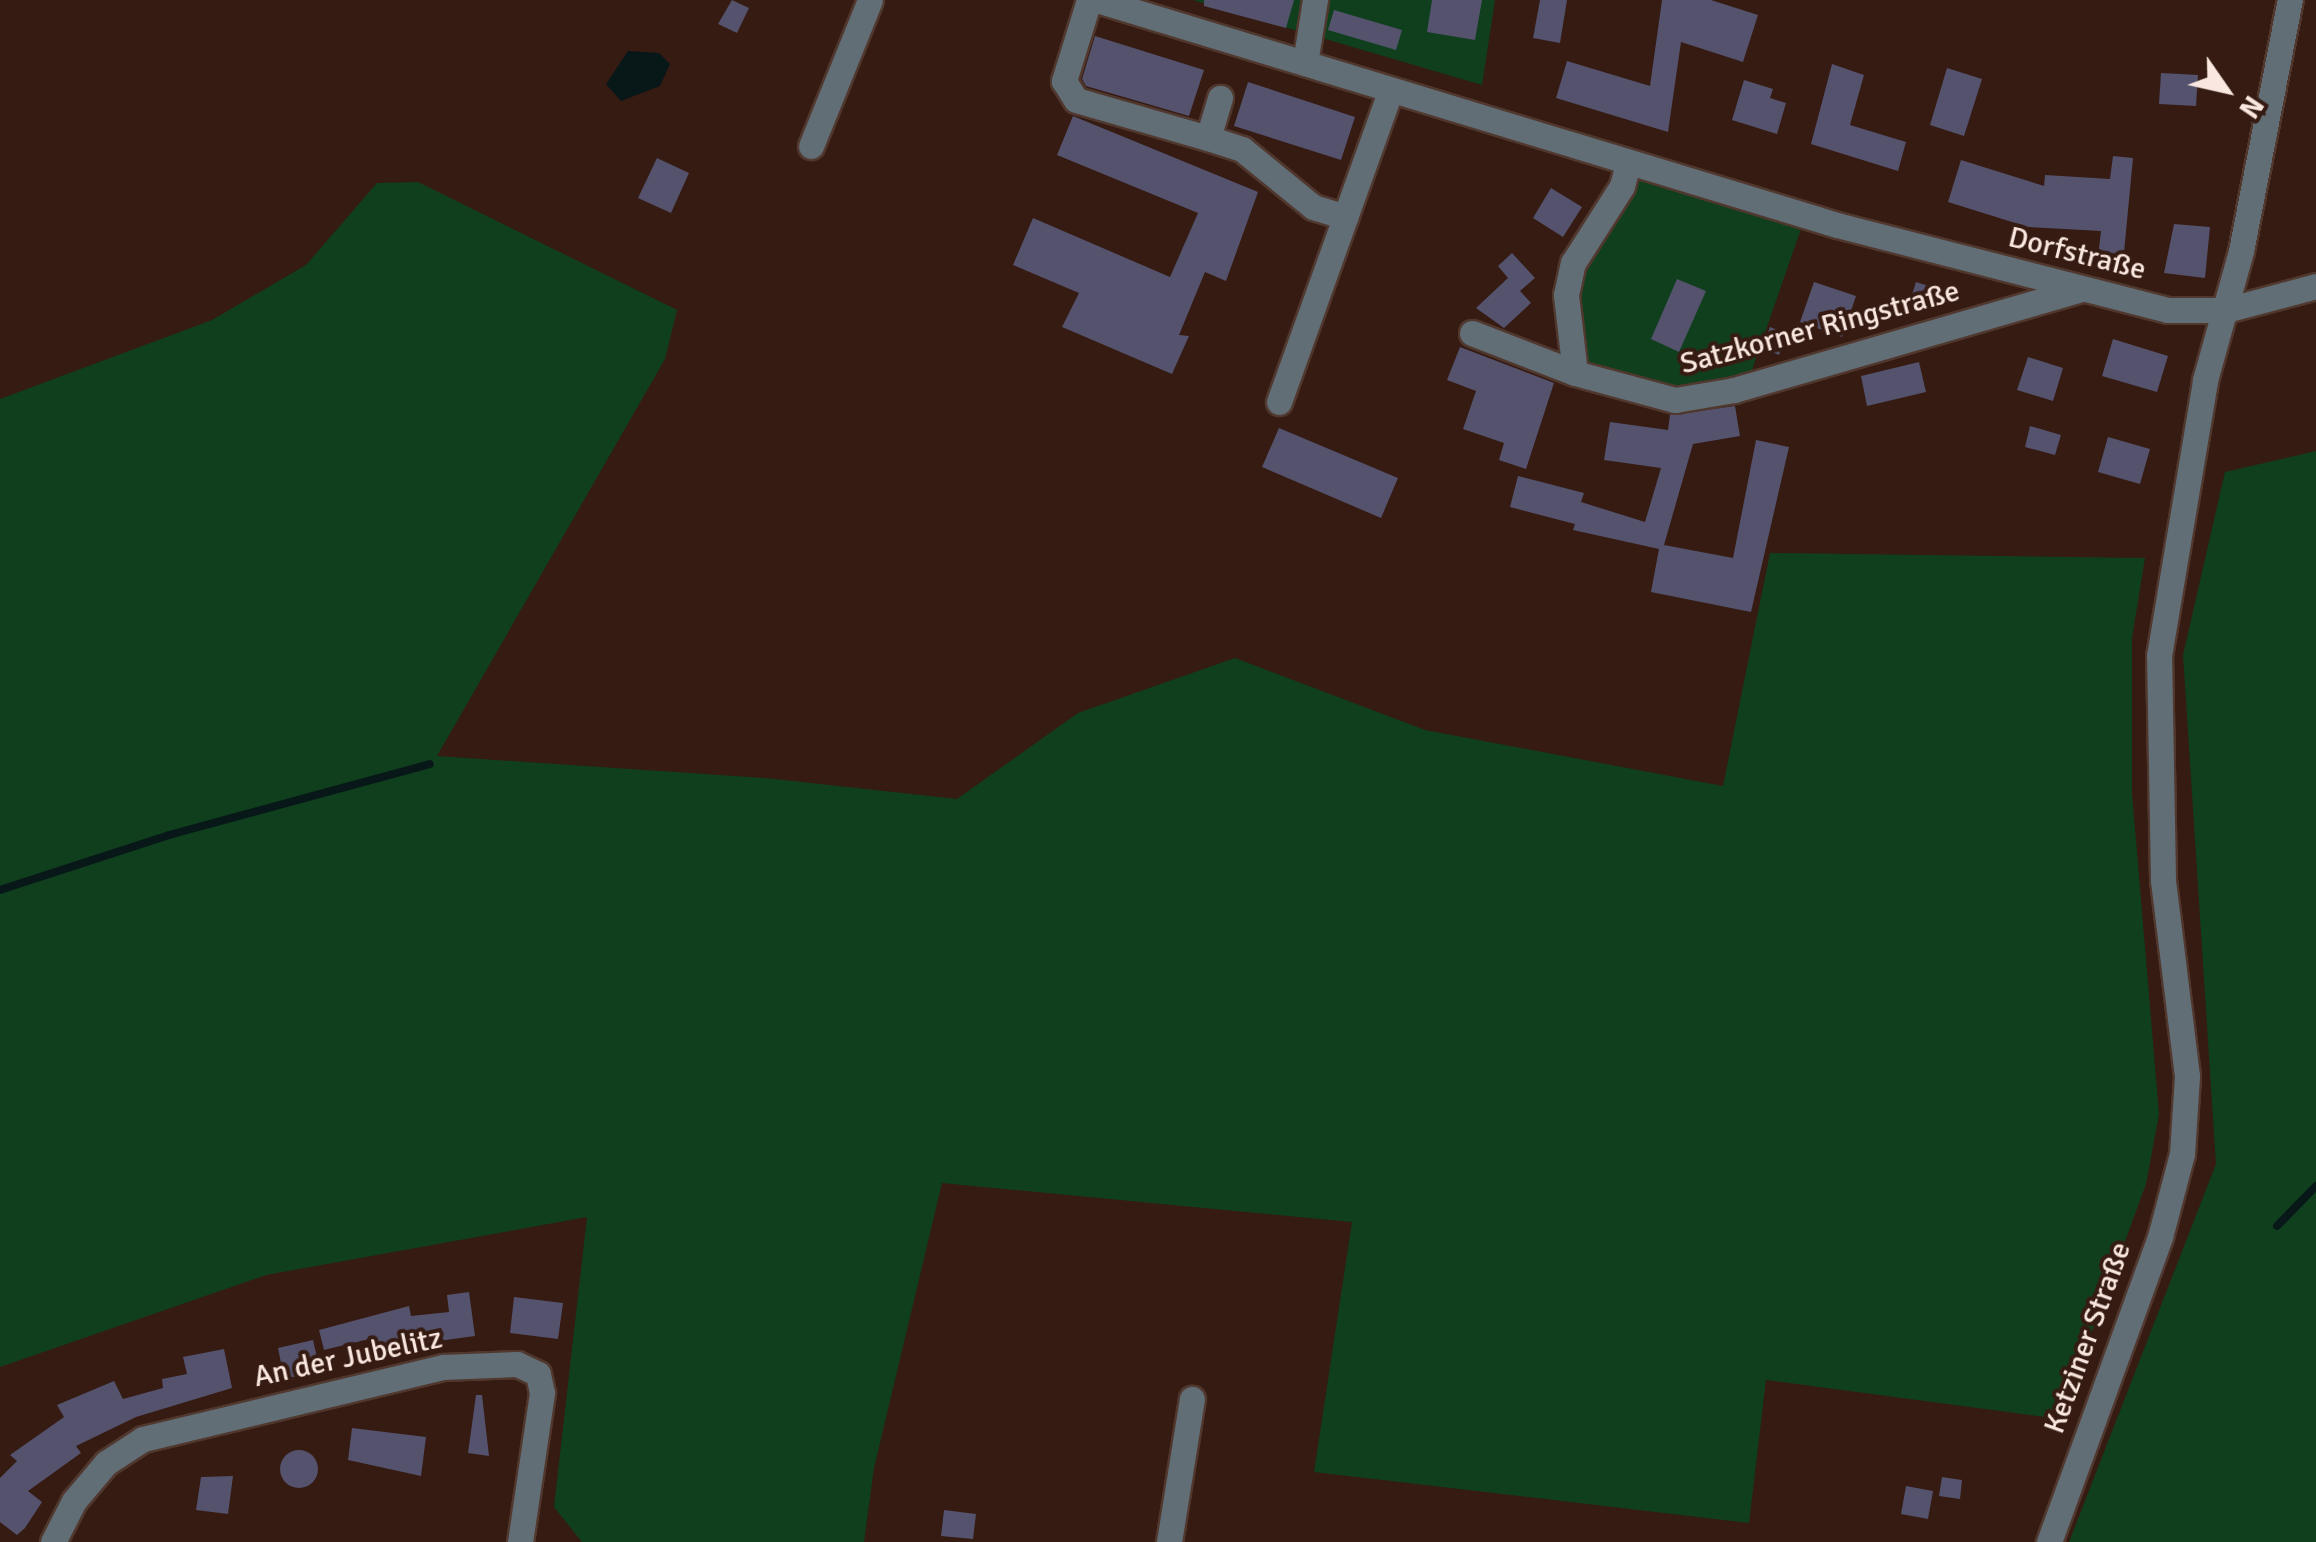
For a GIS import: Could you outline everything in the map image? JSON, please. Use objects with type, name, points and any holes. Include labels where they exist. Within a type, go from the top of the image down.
[{"type":"street","points":[[810,146],[870,0]]},
{"type":"street","points":[[1089,0],[1065,91],[1113,114],[1242,149],[1313,207],[1346,217]]},
{"type":"street","name":"Dorfstraße","points":[[1099,0],[1628,164],[2168,310],[2226,310],[2316,286]]},
{"type":"street","points":[[1304,63],[1315,0]]},
{"type":"street","points":[[2226,310],[2290,0]]},
{"type":"street","points":[[1278,402],[1391,90]]},
{"type":"street","points":[[1208,138],[1220,98]]},
{"type":"street","points":[[1575,373],[1578,351],[1566,308],[1572,263],[1622,186],[1628,164]]},
{"type":"street","name":"Satzkorner Ringstraße","points":[[1472,334],[1575,373],[1676,400],[1734,390],[2080,289]]},
{"type":"street","name":"Ketziner Straße","points":[[2048,1542],[2160,1238],[2182,1154],[2187,1076],[2163,880],[2156,694],[2195,434],[2226,310]]},
{"type":"street","name":"An der Jubelitz","points":[[53,1542],[74,1501],[106,1463],[143,1439],[443,1367],[517,1364],[538,1374],[542,1393],[520,1542]]},
{"type":"street","points":[[1169,1542],[1192,1399]]},
{"type":"green space","points":[[1193,0],[1495,0],[1482,85]]},
{"type":"green space","points":[[1635,179],[1802,226],[1751,373],[1676,389],[1589,370],[1575,323],[1580,267]]},
{"type":"green space","points":[[418,182],[677,310],[665,359],[437,756],[765,778],[957,799],[1078,713],[1235,658],[1425,730],[1723,786],[1770,553],[2145,558],[2132,638],[2132,793],[2159,1114],[2146,1184],[2060,1419],[1766,1380],[1749,1523],[1314,1472],[1352,1222],[942,1183],[874,1468],[864,1542],[582,1542],[554,1507],[587,1217],[266,1275],[0,1367],[0,399],[212,320],[306,265],[377,183]]},
{"type":"green space","points":[[2316,451],[2316,1542],[2069,1542],[2216,1164],[2183,655],[2225,472]]},
{"type":"shaded area","points":[[628,51],[659,53],[670,64],[660,86],[621,101],[606,84]]},
{"type":"building","points":[[732,0],[749,8],[737,33],[718,24]]},
{"type":"building","points":[[1204,0],[1294,0],[1286,28],[1204,6]]},
{"type":"building","points":[[1432,0],[1482,0],[1475,40],[1427,32]]},
{"type":"building","points":[[1540,0],[1567,0],[1560,43],[1533,38]]},
{"type":"building","points":[[1662,0],[1711,0],[1758,15],[1743,62],[1681,42],[1668,132],[1556,98],[1567,61],[1650,86]]},
{"type":"building","points":[[1334,10],[1402,30],[1396,50],[1328,30]]},
{"type":"building","points":[[1095,36],[1204,70],[1189,116],[1086,86],[1082,79]]},
{"type":"building","points":[[1832,64],[1864,75],[1850,125],[1906,142],[1898,171],[1811,144]]},
{"type":"building","points":[[1947,68],[1982,79],[1964,136],[1930,125]]},
{"type":"building","points":[[2161,73],[2198,75],[2196,106],[2159,104]]},
{"type":"building","points":[[1744,80],[1773,89],[1770,98],[1786,103],[1777,134],[1732,120]]},
{"type":"building","points":[[1248,82],[1355,117],[1341,160],[1234,126]]},
{"type":"building","points":[[1073,116],[1258,192],[1226,281],[1205,272],[1179,335],[1189,336],[1172,374],[1062,327],[1079,293],[1013,265],[1033,218],[1170,277],[1198,213],[1057,155]]},
{"type":"building","points":[[2113,156],[2133,158],[2123,263],[2098,257],[2101,231],[2028,227],[1948,202],[1961,160],[2044,186],[2045,175],[2110,179]]},
{"type":"building","points":[[657,158],[689,173],[671,213],[638,198]]},
{"type":"building","points":[[1551,188],[1582,207],[1563,237],[1533,218]]},
{"type":"building","points":[[2174,224],[2210,227],[2205,278],[2164,273]]},
{"type":"building","points":[[1512,253],[1535,278],[1520,291],[1531,303],[1504,328],[1476,308],[1508,278],[1498,266]]},
{"type":"building","points":[[1677,279],[1706,291],[1679,352],[1651,339]]},
{"type":"building","points":[[1814,282],[1856,296],[1842,337],[1800,322]]},
{"type":"building","points":[[1916,282],[1938,289],[1932,308],[1910,301]]},
{"type":"building","points":[[1770,327],[1787,334],[1779,355],[1762,348]]},
{"type":"building","points":[[2113,339],[2168,356],[2157,392],[2102,376]]},
{"type":"building","points":[[1460,347],[1554,383],[1526,469],[1499,460],[1504,443],[1463,429],[1476,391],[1447,380]]},
{"type":"building","points":[[2028,357],[2063,368],[2053,401],[2017,390]]},
{"type":"building","points":[[1919,362],[1926,392],[1867,406],[1861,376]]},
{"type":"building","points":[[1735,406],[1740,436],[1693,444],[1664,545],[1733,558],[1756,440],[1789,447],[1751,612],[1651,592],[1659,549],[1573,530],[1575,524],[1510,507],[1518,476],[1584,493],[1581,502],[1645,522],[1661,468],[1604,460],[1610,422],[1668,430],[1670,415]]},
{"type":"building","points":[[2030,426],[2061,435],[2055,455],[2025,447]]},
{"type":"building","points":[[1279,428],[1398,478],[1381,518],[1262,467]]},
{"type":"building","points":[[2108,437],[2150,449],[2140,484],[2098,472]]},
{"type":"building","points":[[469,1292],[475,1336],[372,1350],[369,1339],[324,1350],[319,1330],[409,1306],[411,1316],[449,1312],[447,1295]]},
{"type":"building","points":[[514,1297],[563,1303],[558,1339],[510,1333]]},
{"type":"building","points":[[313,1340],[320,1370],[285,1379],[271,1371],[281,1363],[278,1348]]},
{"type":"building","points":[[224,1349],[232,1388],[136,1417],[76,1446],[81,1453],[28,1491],[42,1502],[25,1528],[17,1535],[0,1522],[0,1478],[17,1461],[10,1455],[64,1417],[57,1405],[114,1381],[123,1399],[163,1388],[162,1379],[187,1374],[183,1357]]},
{"type":"building","points":[[476,1395],[482,1395],[489,1456],[468,1453]]},
{"type":"building","points":[[352,1428],[426,1437],[421,1476],[348,1460]]},
{"type":"building","points":[[299,1450],[312,1456],[318,1469],[312,1482],[299,1488],[286,1482],[280,1469],[286,1456]]},
{"type":"building","points":[[233,1476],[228,1514],[196,1510],[201,1477]]},
{"type":"building","points":[[1942,1477],[1962,1480],[1960,1499],[1939,1496]]},
{"type":"building","points":[[1906,1486],[1933,1491],[1928,1519],[1901,1514]]},
{"type":"building","points":[[944,1510],[976,1514],[973,1539],[941,1536]]},
{"type":"waterway","points":[[0,890],[169,835],[430,764]]},
{"type":"waterway","points":[[2277,1226],[2316,1186]]}]
